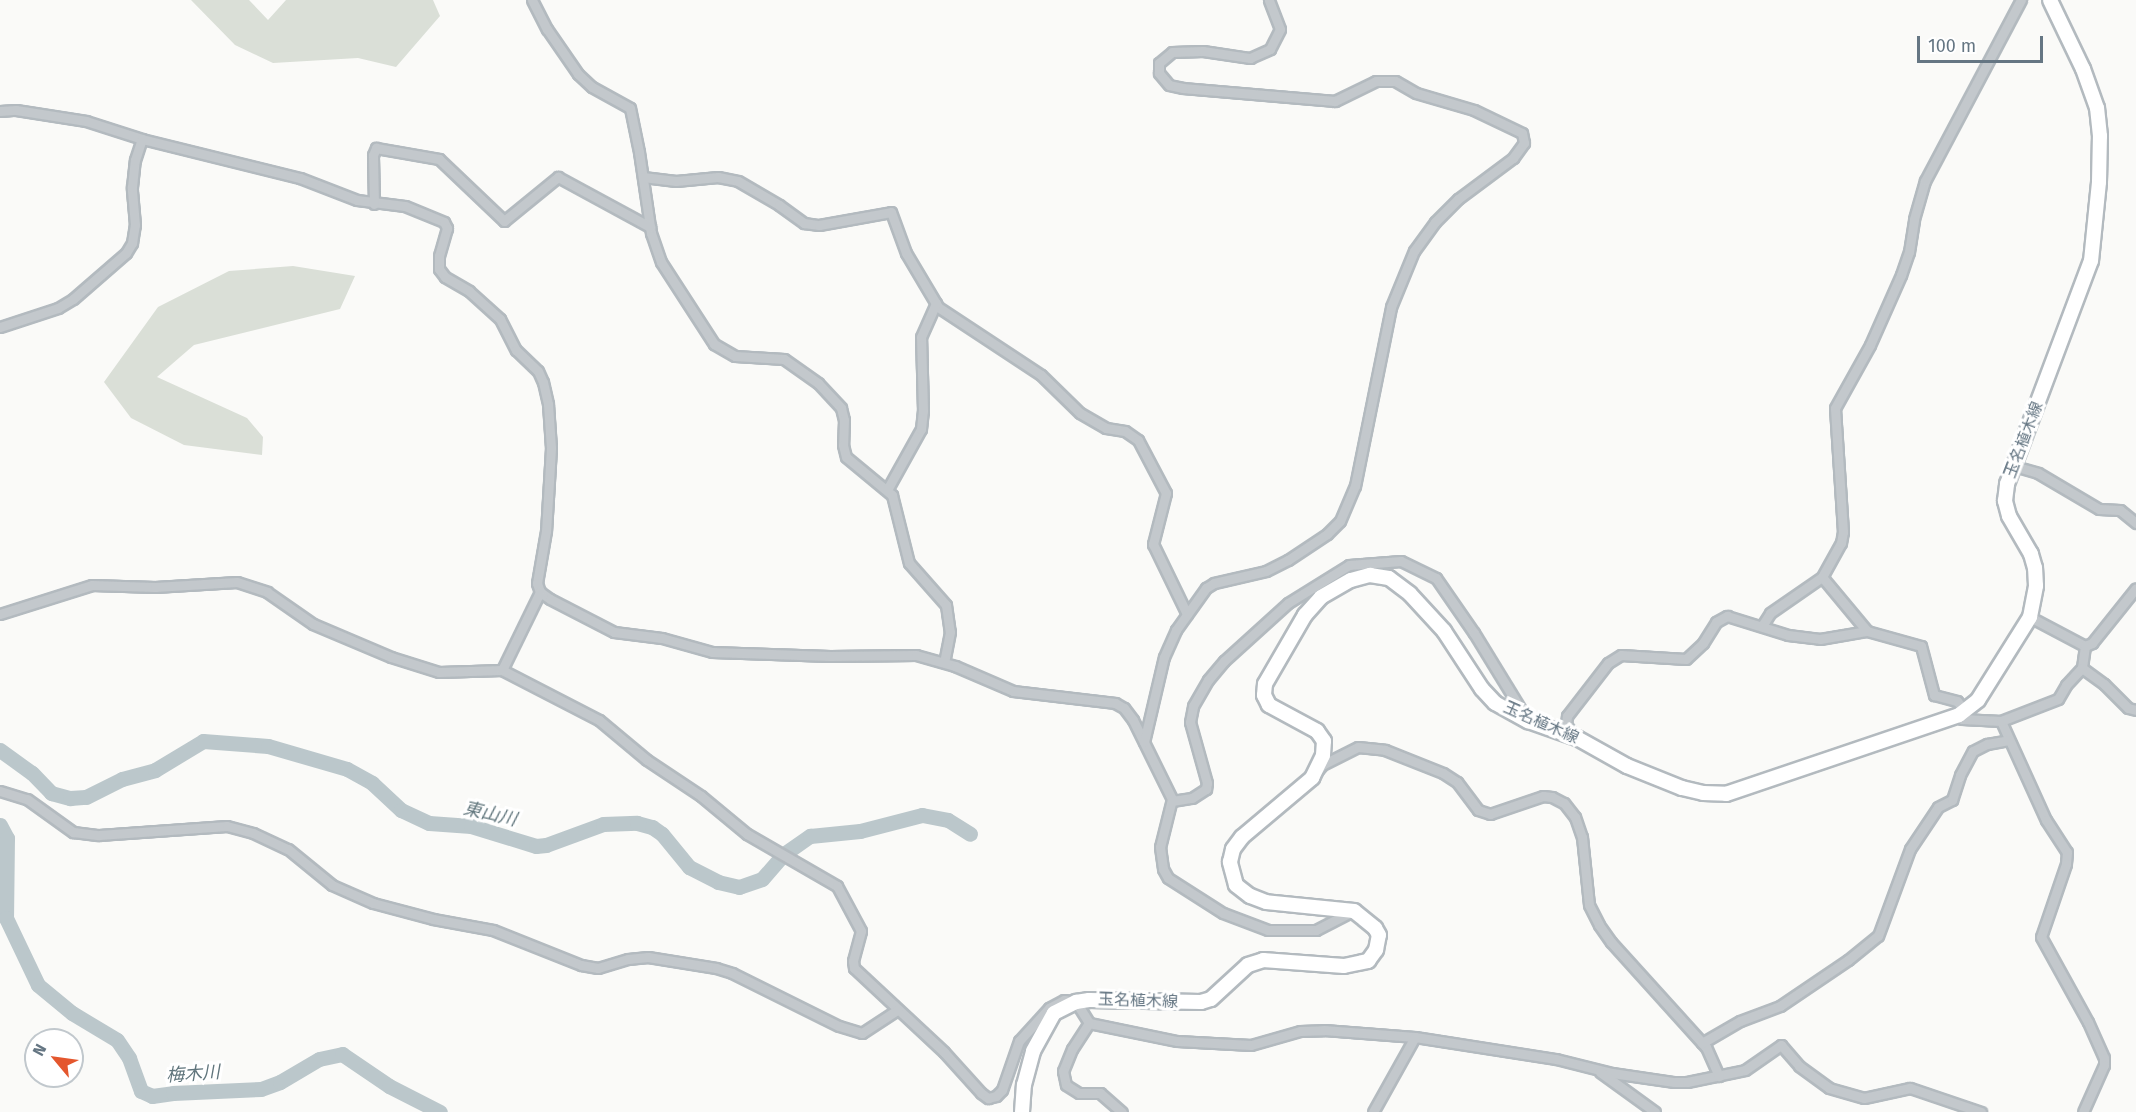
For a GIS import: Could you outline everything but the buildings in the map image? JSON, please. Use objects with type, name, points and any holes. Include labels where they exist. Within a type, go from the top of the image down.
[{"type":"main road","name":"玉名植木線","points":[[1022,1112],[1024,1085],[1033,1051],[1054,1013],[1076,1002],[1089,1000],[1201,1002],[1211,999],[1248,966],[1263,960],[1344,966],[1368,961],[1376,951],[1379,935],[1375,928],[1354,911],[1266,902],[1250,896],[1236,885],[1230,862],[1233,849],[1242,837],[1312,778],[1323,755],[1324,741],[1309,724],[1269,705],[1264,695],[1265,684],[1305,615],[1321,597],[1351,580],[1370,575],[1389,578],[1410,594],[1444,631],[1482,689],[1495,703],[1527,720],[1577,738],[1627,766],[1682,788],[1703,793],[1726,794],[1962,713],[1978,700],[2030,617],[2036,586],[2035,568],[2031,554],[2009,516],[2006,501],[2007,484],[2091,261],[2100,136],[2097,108],[2083,69],[2050,0]]},
{"type":"street","points":[[532,0],[547,29],[578,74],[592,87],[630,108],[650,227],[661,262],[714,344],[735,356],[784,359],[818,383],[841,408],[846,457],[892,495],[897,510],[904,553],[909,563],[946,605],[950,632],[944,662]]},
{"type":"street","points":[[1143,744],[1164,657],[1187,614],[1206,588],[1214,583],[1266,571],[1288,560],[1310,547],[1340,521],[1355,486],[1391,307],[1414,251],[1435,222],[1458,199],[1513,158],[1524,143],[1522,133],[1493,119],[1465,107],[1416,93],[1395,81],[1376,81],[1335,100],[1183,88],[1169,85],[1159,73],[1159,63],[1172,52],[1203,51],[1250,58],[1270,49],[1280,29],[1269,0]]},
{"type":"street","points":[[1762,626],[1770,613],[1822,577],[1835,557],[1843,532],[1835,408],[1870,345],[1901,275],[1925,181],[2021,0]]},
{"type":"street","points":[[0,111],[16,110],[35,115],[69,117],[142,139],[300,178],[374,204],[405,207],[444,222],[447,228],[439,256],[439,269],[445,277],[469,291],[500,318],[516,350],[542,377],[548,404],[551,448],[546,531],[537,583],[540,592],[587,621],[614,632],[662,638],[712,652],[830,657],[916,655],[944,662],[1013,691],[1115,703],[1128,713],[1172,801],[1160,847],[1163,869],[1168,878],[1195,898],[1239,921],[1268,930],[1316,930],[1354,911]]},
{"type":"street","points":[[0,327],[58,308],[73,299],[126,253],[132,243],[135,225],[132,187],[135,160],[142,139]]},
{"type":"street","points":[[374,204],[373,155],[376,148],[439,159],[504,221],[558,177],[650,227]]},
{"type":"street","points":[[643,177],[676,181],[718,177],[738,181],[804,223],[819,225],[891,212],[906,253],[936,303],[1041,375],[1080,413],[1106,428],[1125,431],[1138,440],[1166,493],[1153,544],[1187,614]]},
{"type":"street","points":[[886,490],[921,429],[923,411],[921,337],[936,303]]},
{"type":"street","points":[[2014,466],[2038,473],[2099,509],[2120,510],[2136,523]]},
{"type":"street","points":[[1172,801],[1192,798],[1206,789],[1207,783],[1190,722],[1194,706],[1208,680],[1224,661],[1288,603],[1350,565],[1401,561],[1436,578],[1474,633],[1527,720]]},
{"type":"street","points":[[1822,577],[1867,631]]},
{"type":"street","points":[[0,614],[92,585],[155,587],[237,582],[267,592],[313,624],[391,657],[439,672],[502,670],[599,720],[647,760],[701,796],[747,834],[837,886],[861,931],[853,961],[854,968],[944,1052],[988,1098],[996,1096],[1002,1090],[1011,1056],[1029,1028],[1049,1008],[1064,1000],[1076,1002],[1089,1023],[1177,1041],[1251,1045],[1300,1031],[1324,1030],[1415,1037],[1556,1059],[1595,1069],[1674,1082],[1745,1070],[1781,1045],[1799,1066],[1829,1088],[1864,1098],[1910,1088],[1981,1112]]},
{"type":"street","points":[[2085,646],[2092,643],[2136,588]]},
{"type":"street","points":[[502,670],[540,592]]},
{"type":"street","points":[[1577,738],[1566,724],[1567,716],[1608,663],[1621,655],[1686,659],[1703,643],[1716,622],[1726,616],[1788,635],[1820,639],[1867,631],[1921,646],[1934,695],[1957,700],[1962,719],[2001,722],[2058,699],[2066,685],[2082,668],[2085,646]]},
{"type":"street","points":[[2030,617],[2085,646]]},
{"type":"street","points":[[2082,668],[2104,684],[2128,708],[2136,710]]},
{"type":"street","points":[[2001,722],[2046,820],[2067,852],[2066,864],[2042,937],[2088,1022],[2104,1058],[2104,1065],[2083,1112]]},
{"type":"street","points":[[1702,1043],[1740,1021],[1780,1006],[1848,960],[1878,936],[1910,849],[1938,807],[1952,800],[1960,775],[1973,751],[1987,744],[2009,740]]},
{"type":"street","points":[[1312,778],[1322,765],[1358,747],[1385,750],[1443,773],[1457,782],[1478,810],[1490,814],[1543,796],[1552,797],[1564,803],[1575,817],[1582,837],[1589,905],[1599,925],[1611,942],[1702,1043],[1719,1076]]},
{"type":"street","points":[[0,790],[27,800],[73,832],[99,835],[227,826],[253,833],[288,849],[332,885],[373,903],[424,917],[494,930],[581,965],[598,968],[628,959],[648,957],[716,968],[732,973],[838,1026],[862,1033],[897,1010]]},
{"type":"street","points":[[1089,1023],[1072,1049],[1062,1071],[1066,1085],[1079,1093],[1100,1093],[1122,1112]]},
{"type":"street","points":[[1373,1112],[1415,1037]]},
{"type":"street","points":[[1595,1069],[1652,1111]]},
{"type":"shaded area","points":[[191,0],[249,0],[268,20],[286,0],[433,0],[440,16],[396,67],[358,58],[273,63],[235,45]]},
{"type":"shaded area","points":[[293,266],[355,276],[340,309],[194,345],[157,377],[247,418],[263,437],[262,455],[184,445],[131,418],[104,382],[158,307],[229,271]]},
{"type":"waterway","name":"東山川","points":[[0,750],[32,773],[51,793],[70,798],[86,797],[122,779],[155,770],[203,741],[268,746],[347,769],[372,783],[401,810],[429,823],[471,826],[536,846],[546,845],[603,824],[637,823],[652,827],[662,834],[689,867],[718,882],[739,887],[762,879],[784,854],[810,836],[860,831],[922,815],[948,820],[970,834]]},
{"type":"waterway","name":"梅木川","points":[[0,825],[7,838],[6,918],[38,985],[72,1013],[117,1040],[129,1058],[141,1091],[152,1096],[261,1089],[280,1082],[319,1059],[342,1054],[389,1086],[440,1112]]}]
